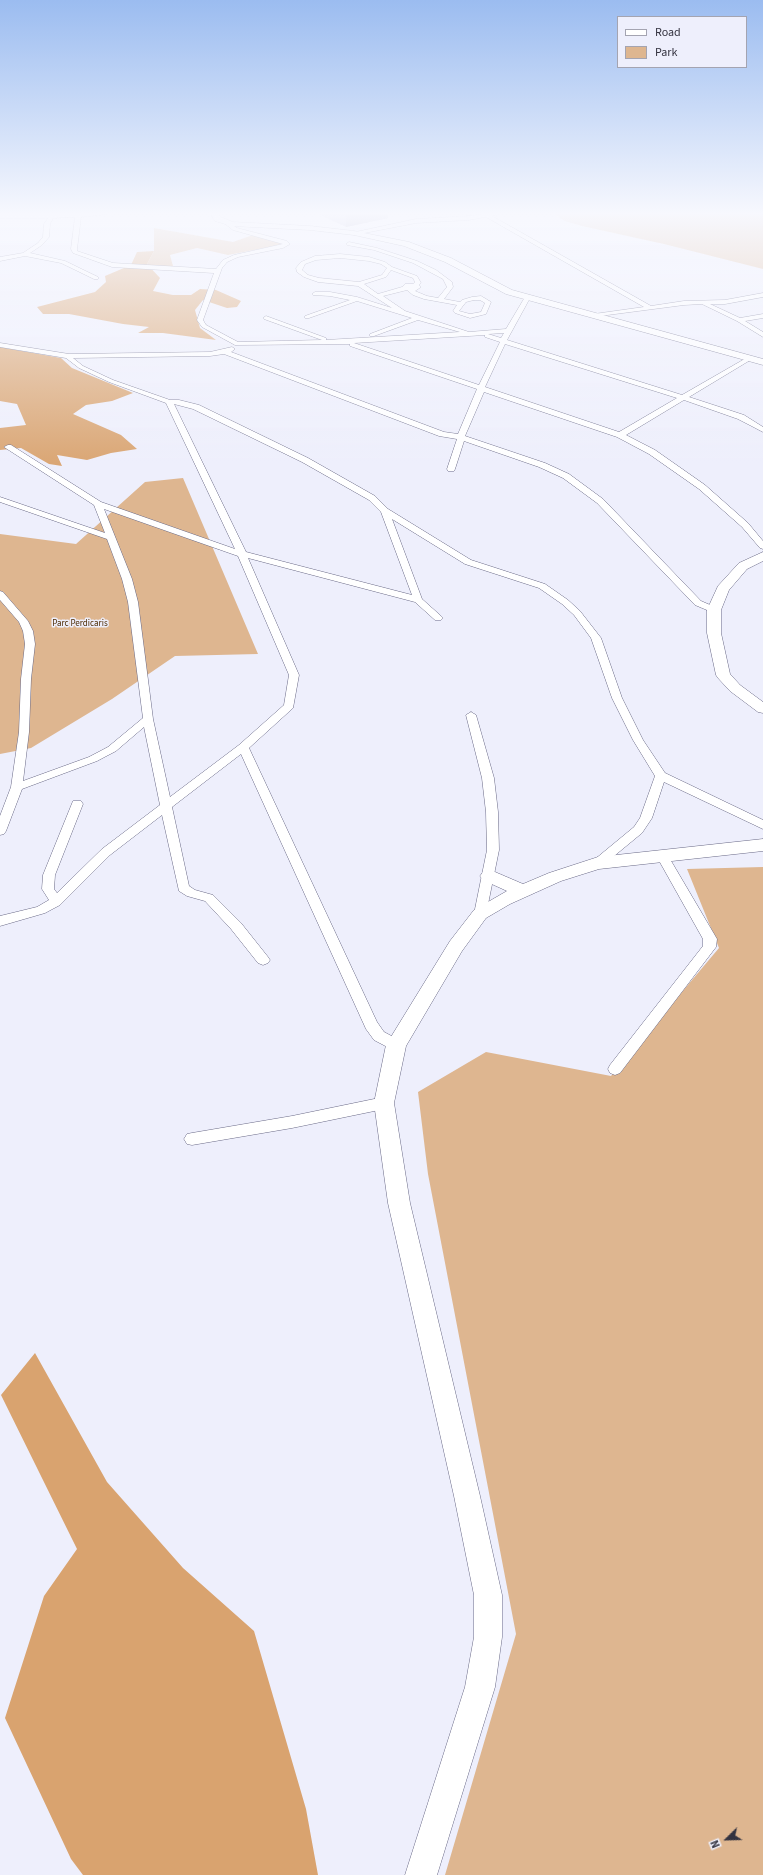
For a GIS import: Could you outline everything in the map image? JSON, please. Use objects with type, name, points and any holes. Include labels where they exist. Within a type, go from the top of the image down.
[{"type":"street","points":[[208,300],[200,320],[204,326],[237,344],[329,341],[345,342],[508,332]]},
{"type":"street","points":[[307,317],[356,300]]},
{"type":"street","points":[[359,300],[402,311],[473,334]]},
{"type":"street","points":[[385,300],[402,311]]},
{"type":"street","points":[[433,300],[461,304]]},
{"type":"street","points":[[468,300],[461,304],[456,311],[457,312],[476,316],[484,313],[488,302],[484,300]]},
{"type":"street","points":[[451,469],[461,437],[481,389],[508,332],[526,300]]},
{"type":"street","points":[[533,300],[763,362]]},
{"type":"street","points":[[635,300],[650,308]]},
{"type":"street","points":[[594,316],[699,301],[725,302],[739,300]]},
{"type":"street","points":[[699,301],[739,320],[763,335]]},
{"type":"street","points":[[739,320],[763,316]]},
{"type":"street","points":[[372,335],[419,317]]},
{"type":"street","points":[[266,318],[329,341]]},
{"type":"street","points":[[484,334],[503,342],[683,397],[741,417],[763,430]]},
{"type":"street","points":[[345,342],[620,435],[652,452],[702,488],[745,525],[763,546]]},
{"type":"street","points":[[0,345],[69,356],[210,354],[225,352],[234,348],[237,344]]},
{"type":"street","points":[[225,352],[442,434],[461,437],[542,465],[574,481],[600,501],[698,603],[714,610]]},
{"type":"street","points":[[69,356],[70,359],[81,367],[111,381],[169,402],[179,402],[196,407],[305,460],[372,498],[385,511],[468,562],[542,586],[565,602],[577,613],[596,638],[617,698],[638,740],[661,776],[763,825]]},
{"type":"street","points":[[620,435],[750,358]]},
{"type":"street","points":[[0,921],[41,910],[56,902],[106,852],[243,747],[289,706],[294,675],[242,554],[169,402]]},
{"type":"street","points":[[8,447],[98,504],[242,554],[418,600],[438,618]]},
{"type":"street","points":[[0,499],[110,536]]},
{"type":"street","points":[[98,504],[127,579],[133,602],[148,719],[183,888],[190,893],[209,898],[236,926],[263,960]]},
{"type":"street","points":[[385,511],[418,600]]},
{"type":"street","points":[[763,556],[743,566],[733,576],[723,589],[714,610],[714,633],[723,675],[735,688],[763,709]]},
{"type":"street","points":[[0,594],[23,621],[30,644],[26,679],[24,732],[17,787],[0,831]]},
{"type":"street","points":[[421,1875],[480,1687],[488,1637],[488,1595],[468,1496],[399,1203],[384,1103],[396,1045],[456,946],[480,914],[489,876],[493,850],[492,812],[488,778],[471,715]]},
{"type":"street","points":[[17,787],[93,759],[112,749],[148,719]]},
{"type":"street","points":[[243,747],[371,1025],[380,1036],[396,1045]]},
{"type":"street","points":[[598,863],[618,849],[638,830],[646,818],[661,776]]},
{"type":"street","points":[[56,902],[48,889],[49,875],[76,804]]},
{"type":"street","points":[[480,914],[522,891],[555,877],[598,863],[763,845]]},
{"type":"street","points":[[615,1069],[709,947],[710,939],[663,857]]},
{"type":"street","points":[[489,876],[522,891]]},
{"type":"street","points":[[192,1139],[292,1122],[384,1103]]},
{"type":"green space","name":"Parc Perdicaris","points":[[183,478],[258,654],[175,656],[112,699],[31,748],[0,754],[0,534],[76,544],[145,482]]},
{"type":"green space","points":[[763,867],[763,1875],[445,1875],[516,1634],[428,1174],[418,1092],[486,1052],[611,1076],[719,948],[687,869]]},
{"type":"shaded area","points":[[66,300],[238,300],[241,301],[237,307],[227,308],[203,300],[195,310],[200,328],[216,340],[163,333],[138,333],[149,327],[123,324],[69,314],[43,314],[37,307]]},
{"type":"shaded area","points":[[0,347],[61,358],[72,368],[133,393],[112,401],[86,405],[73,414],[121,435],[137,449],[111,453],[87,460],[57,455],[62,466],[49,464],[21,448],[0,450],[0,428],[26,425],[17,404],[0,401]]},
{"type":"shaded area","points":[[35,1353],[107,1482],[183,1568],[254,1631],[306,1809],[318,1875],[83,1875],[71,1859],[5,1718],[44,1596],[77,1549],[1,1395]]}]
